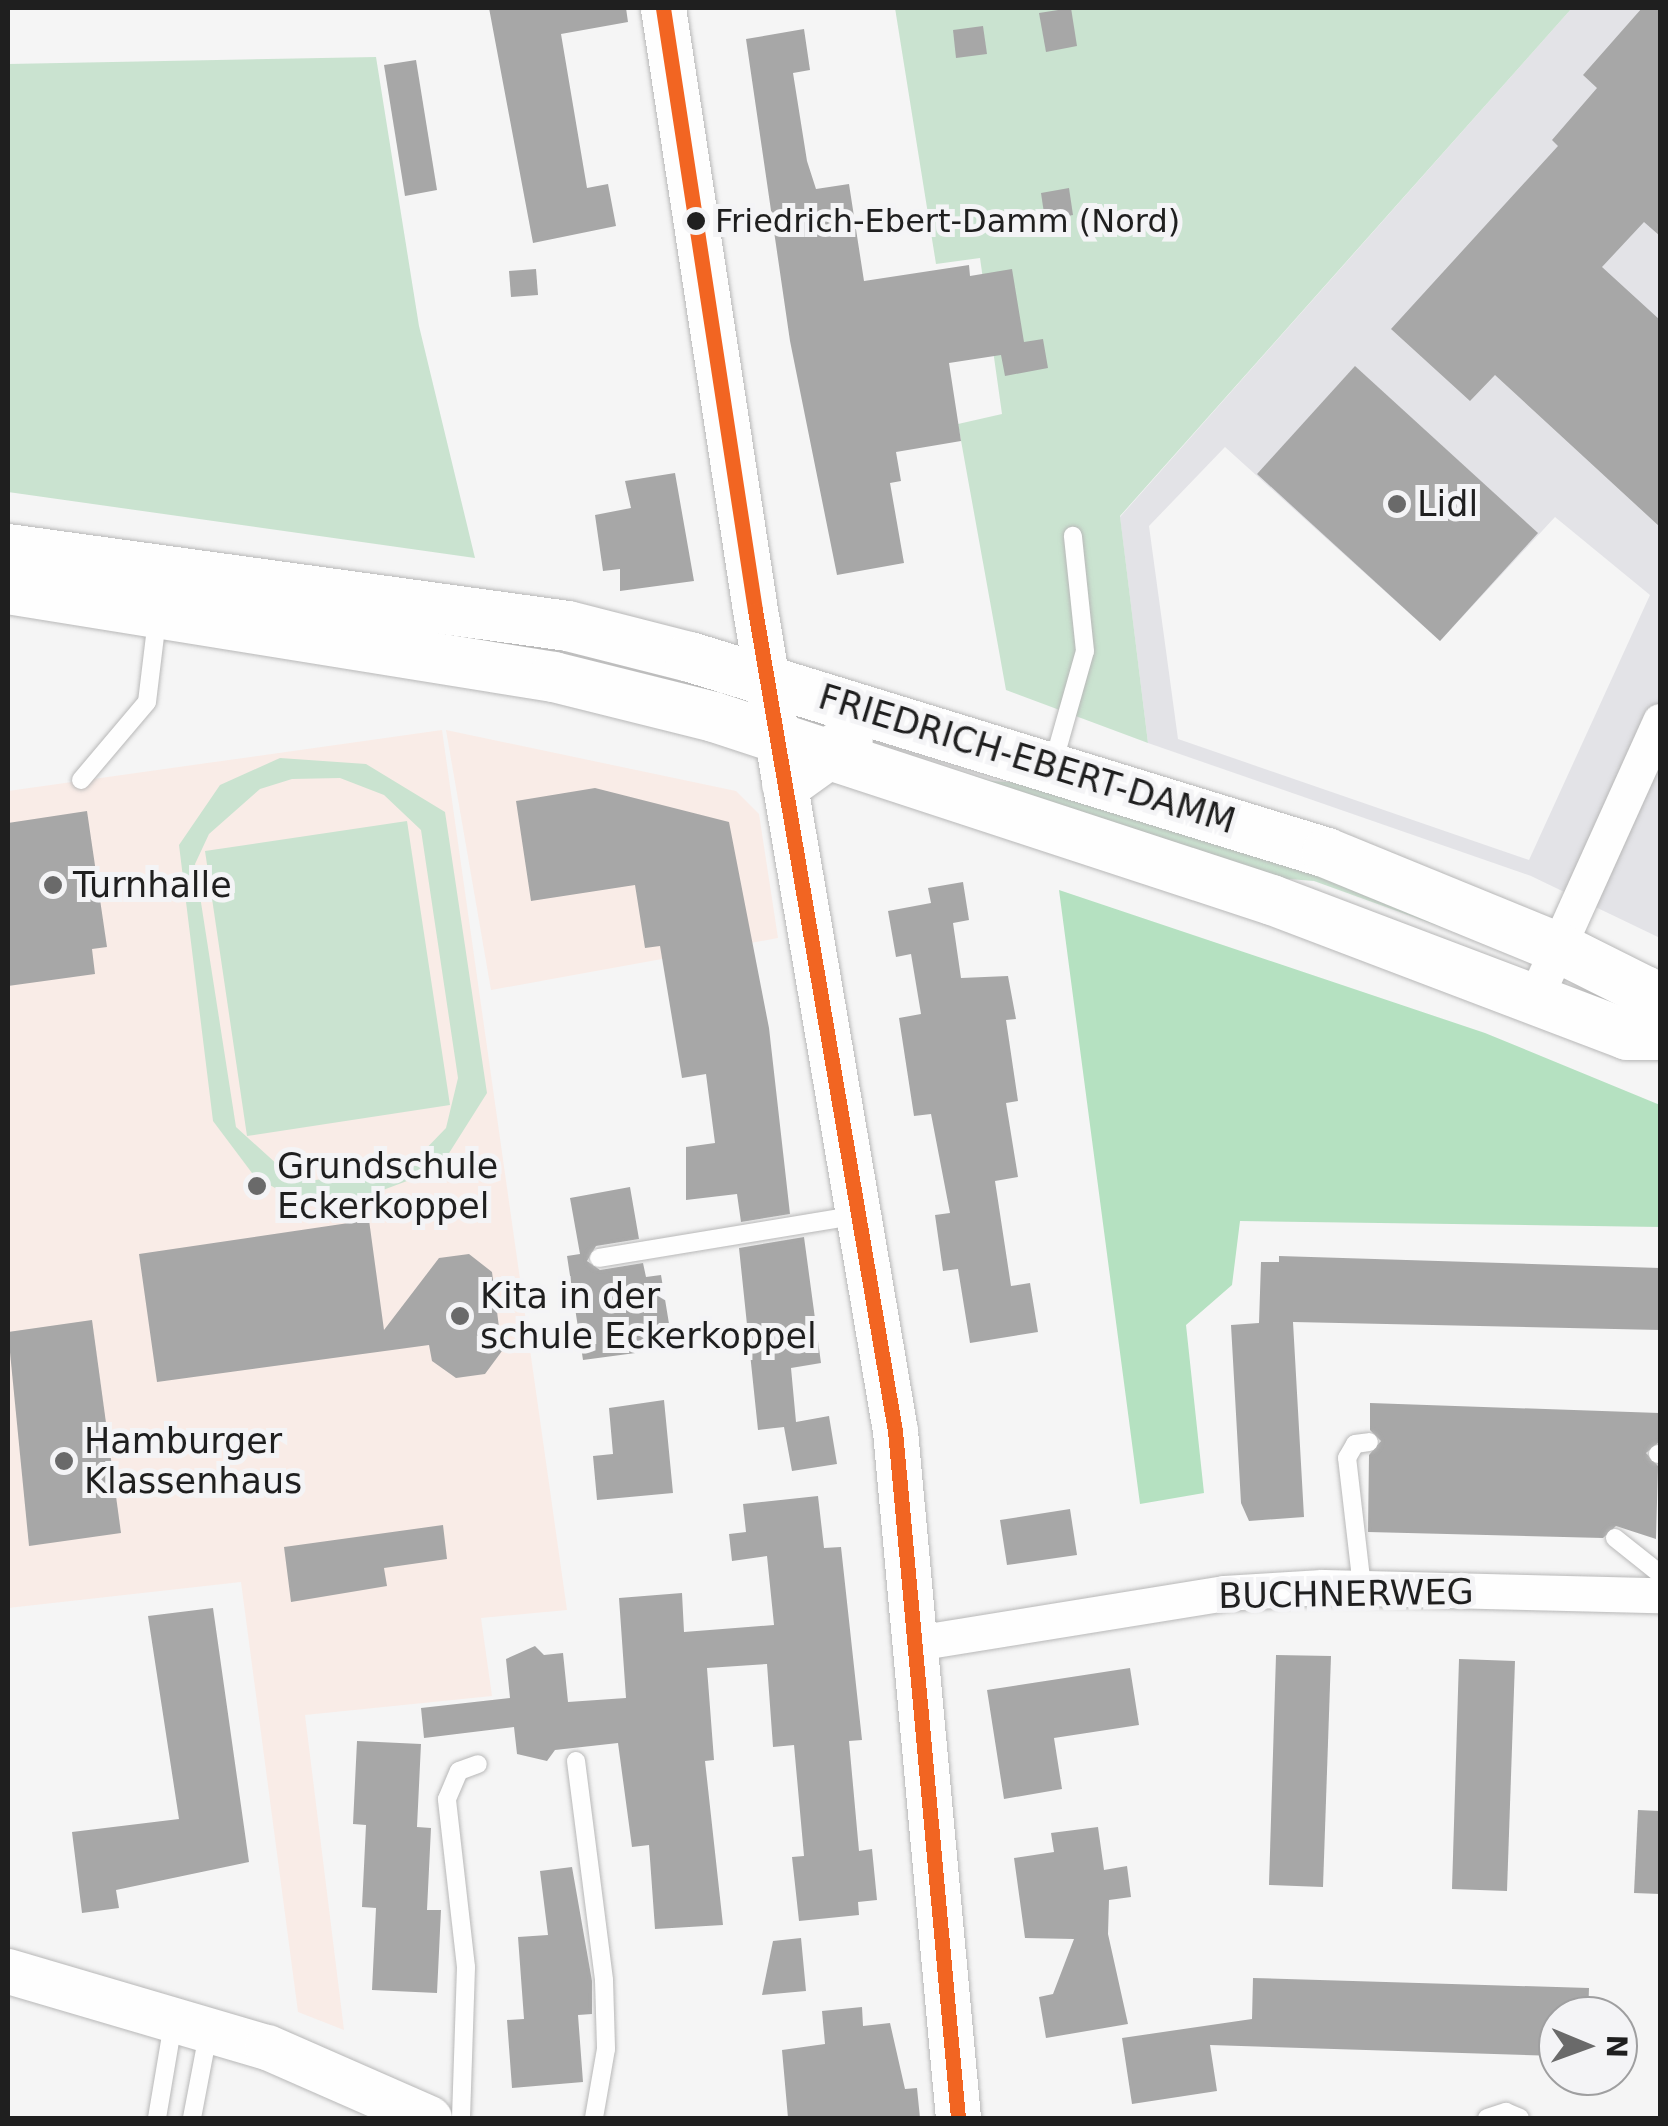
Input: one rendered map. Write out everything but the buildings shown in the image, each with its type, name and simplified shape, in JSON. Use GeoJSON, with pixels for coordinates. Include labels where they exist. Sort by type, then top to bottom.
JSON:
{"type":"FeatureCollection","features":[{"type":"Feature","properties":{"kind":"main road","name":"FRIEDRICH-EBERT-DAMM"},"geometry":{"type":"LineString","coordinates":[[8,549],[568,626],[768,680],[1053,764],[1327,853],[1559,948],[1645,991],[1660,1008]]}},
{"type":"Feature","properties":{"kind":"main road","name":"FRIEDRICH-EBERT-DAMM"},"geometry":{"type":"LineString","coordinates":[[8,589],[157,619],[554,676],[795,758],[1272,900],[1627,1035],[1660,1035]]}},
{"type":"Feature","properties":{"kind":"main road"},"geometry":{"type":"LineString","coordinates":[[795,758],[904,720]]}},
{"type":"Feature","properties":{"kind":"street"},"geometry":{"type":"LineString","coordinates":[[664,8],[768,680],[795,758],[902,1486],[958,2118]]}},
{"type":"Feature","properties":{"kind":"street"},"geometry":{"type":"LineString","coordinates":[[1536,998],[1660,721]]}},
{"type":"Feature","properties":{"kind":"street","name":"BUCHNERWEG"},"geometry":{"type":"LineString","coordinates":[[916,1643],[1224,1594],[1362,1587],[1658,1582]]}},
{"type":"Feature","properties":{"kind":"street"},"geometry":{"type":"LineString","coordinates":[[8,1971],[192,2023],[323,2068],[429,2118]]}},
{"type":"Feature","properties":{"kind":"lane"},"geometry":{"type":"LineString","coordinates":[[1053,764],[1085,651],[1073,536]]}},
{"type":"Feature","properties":{"kind":"lane"},"geometry":{"type":"LineString","coordinates":[[81,780],[147,702],[157,619]]}},
{"type":"Feature","properties":{"kind":"lane"},"geometry":{"type":"LineString","coordinates":[[600,1258],[860,1215]]}},
{"type":"Feature","properties":{"kind":"lane"},"geometry":{"type":"LineString","coordinates":[[1362,1587],[1346,1458],[1356,1444],[1369,1442]]}},
{"type":"Feature","properties":{"kind":"lane"},"geometry":{"type":"LineString","coordinates":[[1615,1538],[1658,1582]]}},
{"type":"Feature","properties":{"kind":"lane"},"geometry":{"type":"LineString","coordinates":[[576,1761],[604,1980],[606,2048],[594,2118]]}},
{"type":"Feature","properties":{"kind":"lane"},"geometry":{"type":"LineString","coordinates":[[461,2118],[466,1967],[447,1799],[459,1770],[478,1764]]}},
{"type":"Feature","properties":{"kind":"lane"},"geometry":{"type":"LineString","coordinates":[[157,2118],[192,2023]]}},
{"type":"Feature","properties":{"kind":"lane"},"geometry":{"type":"LineString","coordinates":[[192,2023],[192,2118]]}},
{"type":"Feature","properties":{"kind":"lane"},"geometry":{"type":"LineString","coordinates":[[1487,2118],[1506,2112],[1520,2118]]}},
{"type":"Feature","properties":{"kind":"shaded area"},"geometry":{"type":"Polygon","coordinates":[[[1572,8],[1660,8],[1660,938],[1531,876],[1148,743],[1120,517],[1572,8]],[[1225,447],[1149,526],[1178,739],[1529,860],[1650,595],[1555,517],[1440,641],[1225,447]]]}},
{"type":"Feature","properties":{"kind":"shaded area","name":"Grundschule Eckerkoppel"},"geometry":{"type":"Polygon","coordinates":[[[442,730],[567,1610],[481,1618],[492,1696],[305,1715],[344,2030],[298,2012],[241,1582],[8,1608],[8,791],[442,730]]]}},
{"type":"Feature","properties":{"kind":"shaded area"},"geometry":{"type":"Polygon","coordinates":[[[446,730],[736,791],[759,814],[778,938],[491,990],[446,730]]]}},
{"type":"Feature","properties":{"kind":"green space"},"geometry":{"type":"Polygon","coordinates":[[[895,8],[1572,8],[1120,516],[1148,743],[1006,690],[958,424],[1002,414],[980,258],[936,264],[895,8]]]}},
{"type":"Feature","properties":{"kind":"green space"},"geometry":{"type":"Polygon","coordinates":[[[376,57],[419,326],[475,558],[8,492],[8,64],[376,57]]]}},
{"type":"Feature","properties":{"kind":"green space"},"geometry":{"type":"Polygon","coordinates":[[[909,756],[991,781],[1064,786],[1274,852],[1444,928],[1314,881],[1264,877],[909,756]]]}},
{"type":"Feature","properties":{"kind":"green space"},"geometry":{"type":"Polygon","coordinates":[[[280,758],[366,764],[445,812],[487,1093],[439,1169],[359,1199],[288,1195],[255,1177],[213,1121],[179,845],[220,785],[280,758]],[[340,778],[292,779],[260,789],[209,834],[195,864],[236,1127],[279,1166],[315,1180],[388,1172],[418,1157],[446,1128],[458,1078],[421,830],[384,795],[340,778]]]}},
{"type":"Feature","properties":{"kind":"green space"},"geometry":{"type":"Polygon","coordinates":[[[407,821],[450,1105],[247,1136],[205,851],[407,821]]]}},
{"type":"Feature","properties":{"kind":"green space"},"geometry":{"type":"Polygon","coordinates":[[[1059,890],[1485,1033],[1660,1105],[1660,1227],[1240,1221],[1232,1285],[1186,1325],[1204,1493],[1140,1504],[1059,890]]]}},
{"type":"Feature","properties":{"kind":"transit line"},"geometry":{"type":"LineString","coordinates":[[663,8],[755,610],[895,1431],[958,2118]]}},
{"type":"Feature","properties":{"kind":"place","name":"Friedrich-Ebert-Damm (Nord)"},"geometry":{"type":"Point","coordinates":[696,221]}},
{"type":"Feature","properties":{"kind":"place","name":"Lidl"},"geometry":{"type":"Point","coordinates":[1397,504]}},
{"type":"Feature","properties":{"kind":"place","name":"Turnhalle"},"geometry":{"type":"Point","coordinates":[53,885]}},
{"type":"Feature","properties":{"kind":"place","name":"Grundschule Eckerkoppel"},"geometry":{"type":"Point","coordinates":[257,1186]}},
{"type":"Feature","properties":{"kind":"place","name":"Kita in der schule Eckerkoppel"},"geometry":{"type":"Point","coordinates":[460,1316]}},
{"type":"Feature","properties":{"kind":"place","name":"Hamburger Klassenhaus"},"geometry":{"type":"Point","coordinates":[64,1461]}}]}
